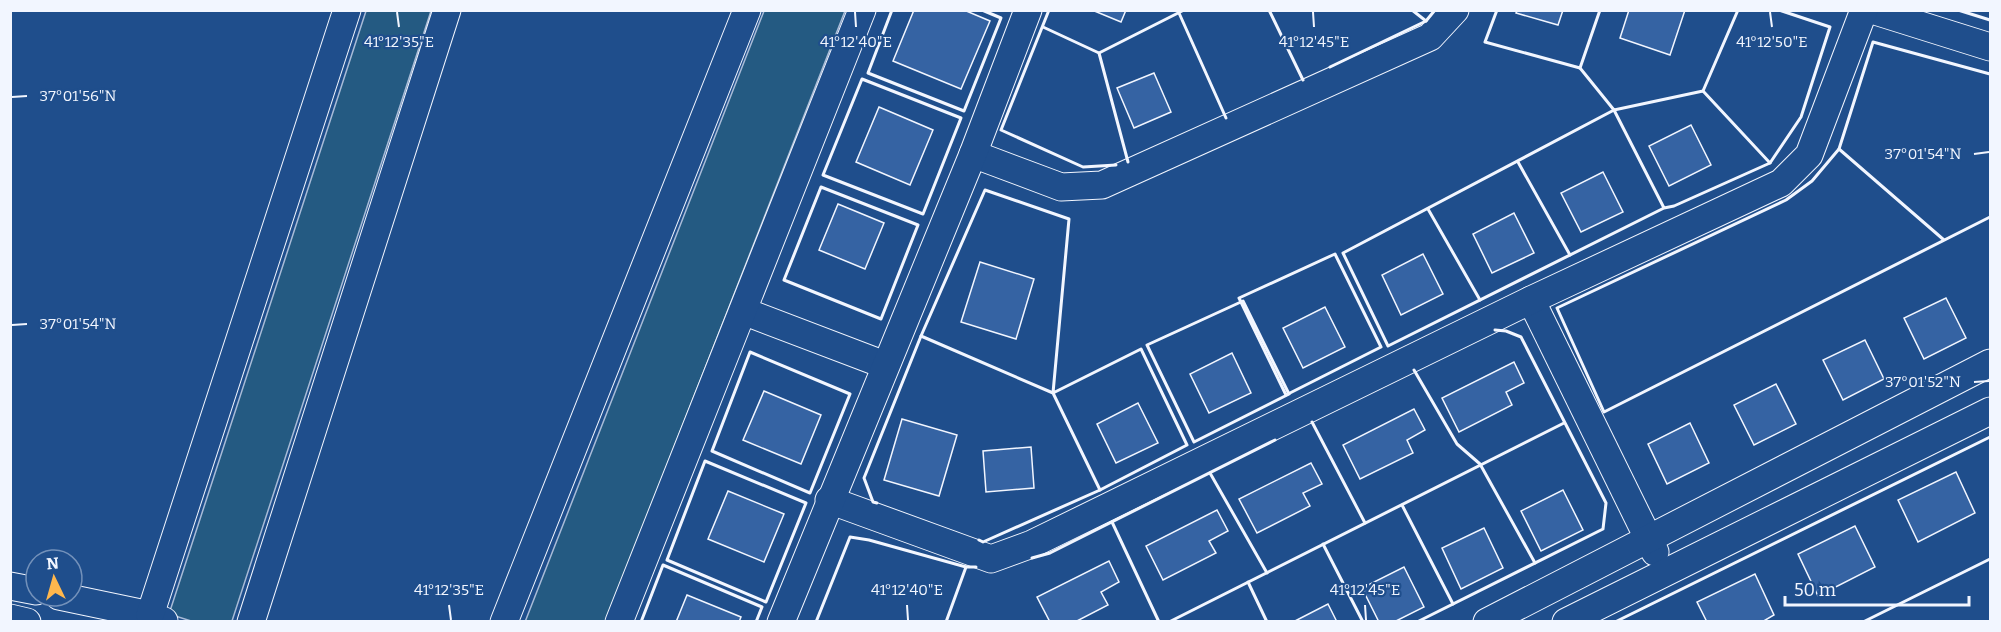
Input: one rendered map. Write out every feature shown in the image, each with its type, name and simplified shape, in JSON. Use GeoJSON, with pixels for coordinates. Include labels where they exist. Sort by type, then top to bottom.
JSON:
{"type":"FeatureCollection","features":[{"type":"Feature","properties":{"kind":"street"},"geometry":{"type":"LineString","coordinates":[[84,602],[158,618],[347,10]]}},
{"type":"Feature","properties":{"kind":"street"},"geometry":{"type":"LineString","coordinates":[[251,621],[447,10]]}},
{"type":"Feature","properties":{"kind":"street"},"geometry":{"type":"LineString","coordinates":[[504,621],[747,10]]}},
{"type":"Feature","properties":{"kind":"street"},"geometry":{"type":"LineString","coordinates":[[619,621],[862,10]]}},
{"type":"Feature","properties":{"kind":"street"},"geometry":{"type":"LineString","coordinates":[[781,621],[973,154],[1028,10]]}},
{"type":"Feature","properties":{"kind":"street"},"geometry":{"type":"LineString","coordinates":[[973,154],[1061,188],[1102,185],[1430,37],[1455,10]]}},
{"type":"Feature","properties":{"kind":"street"},"geometry":{"type":"LineString","coordinates":[[830,500],[991,559],[1032,544],[1531,300],[1781,183],[1809,155],[1864,10]]}},
{"type":"Feature","properties":{"kind":"street"},"geometry":{"type":"LineString","coordinates":[[1872,10],[1990,47]]}},
{"type":"Feature","properties":{"kind":"street"},"geometry":{"type":"LineString","coordinates":[[1531,300],[1664,572]]}},
{"type":"Feature","properties":{"kind":"street"},"geometry":{"type":"LineString","coordinates":[[743,311],[885,365]]}},
{"type":"Feature","properties":{"kind":"street"},"geometry":{"type":"LineString","coordinates":[[1487,621],[1990,363]]}},
{"type":"Feature","properties":{"kind":"street"},"geometry":{"type":"LineString","coordinates":[[1566,621],[1990,411]]}},
{"type":"Feature","properties":{"kind":"street"},"geometry":{"type":"LineString","coordinates":[[10,618],[27,621]]}},
{"type":"Feature","properties":{"kind":"shaded area"},"geometry":{"type":"Polygon","coordinates":[[[366,11],[431,11],[232,621],[191,621],[169,614],[366,11]]]}},
{"type":"Feature","properties":{"kind":"shaded area"},"geometry":{"type":"Polygon","coordinates":[[[764,11],[845,11],[606,621],[525,622],[764,11]]]}},
{"type":"Feature","properties":{"kind":"building"},"geometry":{"type":"Polygon","coordinates":[[[914,10],[964,10],[990,21],[961,89],[893,61],[914,10]]]}},
{"type":"Feature","properties":{"kind":"building"},"geometry":{"type":"Polygon","coordinates":[[[1092,10],[1126,10],[1121,22],[1092,10]]]}},
{"type":"Feature","properties":{"kind":"building"},"geometry":{"type":"Polygon","coordinates":[[[1517,10],[1563,10],[1558,25],[1516,13],[1517,10]]]}},
{"type":"Feature","properties":{"kind":"building"},"geometry":{"type":"Polygon","coordinates":[[[1629,10],[1685,10],[1670,55],[1620,38],[1629,10]]]}},
{"type":"Feature","properties":{"kind":"building"},"geometry":{"type":"Polygon","coordinates":[[[1154,73],[1171,112],[1134,128],[1117,88],[1154,73]]]}},
{"type":"Feature","properties":{"kind":"building"},"geometry":{"type":"Polygon","coordinates":[[[879,107],[933,130],[910,185],[856,162],[879,107]]]}},
{"type":"Feature","properties":{"kind":"building"},"geometry":{"type":"Polygon","coordinates":[[[1691,125],[1711,165],[1669,186],[1649,146],[1691,125]]]}},
{"type":"Feature","properties":{"kind":"building"},"geometry":{"type":"Polygon","coordinates":[[[1603,172],[1623,212],[1581,232],[1561,193],[1603,172]]]}},
{"type":"Feature","properties":{"kind":"building"},"geometry":{"type":"Polygon","coordinates":[[[838,204],[884,223],[865,269],[819,250],[838,204]]]}},
{"type":"Feature","properties":{"kind":"building"},"geometry":{"type":"Polygon","coordinates":[[[1514,213],[1534,253],[1492,273],[1473,234],[1514,213]]]}},
{"type":"Feature","properties":{"kind":"building"},"geometry":{"type":"Polygon","coordinates":[[[1423,254],[1443,294],[1401,315],[1382,275],[1423,254]]]}},
{"type":"Feature","properties":{"kind":"building"},"geometry":{"type":"Polygon","coordinates":[[[980,262],[1034,279],[1016,339],[961,322],[980,262]]]}},
{"type":"Feature","properties":{"kind":"building"},"geometry":{"type":"Polygon","coordinates":[[[1946,298],[1966,338],[1924,359],[1904,318],[1946,298]]]}},
{"type":"Feature","properties":{"kind":"building"},"geometry":{"type":"Polygon","coordinates":[[[1325,307],[1345,347],[1303,368],[1283,328],[1325,307]]]}},
{"type":"Feature","properties":{"kind":"building"},"geometry":{"type":"Polygon","coordinates":[[[1865,340],[1884,379],[1843,400],[1823,360],[1865,340]]]}},
{"type":"Feature","properties":{"kind":"building"},"geometry":{"type":"Polygon","coordinates":[[[1232,353],[1251,393],[1209,413],[1190,374],[1232,353]]]}},
{"type":"Feature","properties":{"kind":"building"},"geometry":{"type":"Polygon","coordinates":[[[1514,362],[1524,383],[1506,392],[1512,405],[1459,432],[1442,398],[1514,362]]]}},
{"type":"Feature","properties":{"kind":"building"},"geometry":{"type":"Polygon","coordinates":[[[1776,384],[1796,424],[1754,445],[1734,405],[1776,384]]]}},
{"type":"Feature","properties":{"kind":"building"},"geometry":{"type":"Polygon","coordinates":[[[764,391],[821,415],[801,464],[743,440],[764,391]]]}},
{"type":"Feature","properties":{"kind":"building"},"geometry":{"type":"Polygon","coordinates":[[[1138,403],[1158,443],[1116,463],[1097,424],[1138,403]]]}},
{"type":"Feature","properties":{"kind":"building"},"geometry":{"type":"Polygon","coordinates":[[[1414,409],[1425,430],[1407,440],[1413,453],[1360,479],[1343,445],[1414,409]]]}},
{"type":"Feature","properties":{"kind":"building"},"geometry":{"type":"Polygon","coordinates":[[[902,419],[957,435],[939,496],[884,480],[902,419]]]}},
{"type":"Feature","properties":{"kind":"building"},"geometry":{"type":"Polygon","coordinates":[[[1690,423],[1709,463],[1667,484],[1648,444],[1690,423]]]}},
{"type":"Feature","properties":{"kind":"building"},"geometry":{"type":"Polygon","coordinates":[[[1031,447],[1034,488],[986,492],[983,451],[1031,447]]]}},
{"type":"Feature","properties":{"kind":"building"},"geometry":{"type":"Polygon","coordinates":[[[1311,463],[1322,484],[1303,493],[1310,506],[1257,533],[1239,499],[1311,463]]]}},
{"type":"Feature","properties":{"kind":"building"},"geometry":{"type":"Polygon","coordinates":[[[1956,472],[1975,513],[1918,542],[1898,500],[1956,472]]]}},
{"type":"Feature","properties":{"kind":"building"},"geometry":{"type":"Polygon","coordinates":[[[1563,490],[1583,530],[1541,551],[1521,511],[1563,490]]]}},
{"type":"Feature","properties":{"kind":"building"},"geometry":{"type":"Polygon","coordinates":[[[728,491],[784,514],[764,562],[708,539],[728,491]]]}},
{"type":"Feature","properties":{"kind":"building"},"geometry":{"type":"Polygon","coordinates":[[[1217,510],[1228,531],[1209,541],[1216,553],[1163,580],[1146,546],[1217,510]]]}},
{"type":"Feature","properties":{"kind":"building"},"geometry":{"type":"Polygon","coordinates":[[[1855,526],[1875,567],[1818,596],[1798,554],[1855,526]]]}},
{"type":"Feature","properties":{"kind":"building"},"geometry":{"type":"Polygon","coordinates":[[[1484,528],[1503,568],[1461,589],[1442,548],[1484,528]]]}},
{"type":"Feature","properties":{"kind":"building"},"geometry":{"type":"Polygon","coordinates":[[[1109,561],[1119,582],[1101,592],[1108,605],[1075,622],[1050,622],[1037,597],[1109,561]]]}},
{"type":"Feature","properties":{"kind":"building"},"geometry":{"type":"Polygon","coordinates":[[[1404,567],[1424,607],[1394,622],[1379,622],[1362,588],[1404,567]]]}},
{"type":"Feature","properties":{"kind":"building"},"geometry":{"type":"Polygon","coordinates":[[[1755,574],[1774,615],[1762,622],[1707,622],[1697,602],[1755,574]]]}},
{"type":"Feature","properties":{"kind":"building"},"geometry":{"type":"Polygon","coordinates":[[[687,595],[741,617],[739,622],[676,622],[687,595]]]}},
{"type":"Feature","properties":{"kind":"building"},"geometry":{"type":"Polygon","coordinates":[[[1328,604],[1337,622],[1293,622],[1328,604]]]}},
{"type":"Feature","properties":{"kind":"wall"},"geometry":{"type":"LineString","coordinates":[[892,10],[868,73],[964,111],[1001,18],[982,10]]}},
{"type":"Feature","properties":{"kind":"wall"},"geometry":{"type":"LineString","coordinates":[[1049,10],[1001,130],[1083,167],[1116,165]]}},
{"type":"Feature","properties":{"kind":"wall"},"geometry":{"type":"LineString","coordinates":[[1099,53],[1184,10]]}},
{"type":"Feature","properties":{"kind":"wall"},"geometry":{"type":"LineString","coordinates":[[1269,10],[1303,80]]}},
{"type":"Feature","properties":{"kind":"wall"},"geometry":{"type":"LineString","coordinates":[[1412,10],[1426,21]]}},
{"type":"Feature","properties":{"kind":"wall"},"geometry":{"type":"LineString","coordinates":[[1330,67],[1426,21],[1435,10]]}},
{"type":"Feature","properties":{"kind":"wall"},"geometry":{"type":"LineString","coordinates":[[1497,10],[1485,42],[1580,68],[1600,10]]}},
{"type":"Feature","properties":{"kind":"wall"},"geometry":{"type":"LineString","coordinates":[[1580,68],[1614,110],[1703,91],[1738,10]]}},
{"type":"Feature","properties":{"kind":"wall"},"geometry":{"type":"LineString","coordinates":[[1703,91],[1770,163],[1801,117],[1830,27],[1779,10]]}},
{"type":"Feature","properties":{"kind":"wall"},"geometry":{"type":"LineString","coordinates":[[1958,10],[1990,20]]}},
{"type":"Feature","properties":{"kind":"wall"},"geometry":{"type":"LineString","coordinates":[[1179,13],[1226,118]]}},
{"type":"Feature","properties":{"kind":"wall"},"geometry":{"type":"LineString","coordinates":[[1043,27],[1099,53],[1128,162]]}},
{"type":"Feature","properties":{"kind":"wall"},"geometry":{"type":"LineString","coordinates":[[1839,149],[1873,42],[1990,74]]}},
{"type":"Feature","properties":{"kind":"wall"},"geometry":{"type":"LineString","coordinates":[[862,79],[961,118],[923,214],[823,175],[862,79]]}},
{"type":"Feature","properties":{"kind":"wall"},"geometry":{"type":"LineString","coordinates":[[1664,208],[1388,346],[1343,253],[1614,110],[1664,208],[1674,206],[1770,163]]}},
{"type":"Feature","properties":{"kind":"wall"},"geometry":{"type":"LineString","coordinates":[[1944,240],[1839,149],[1812,181],[1786,200],[1557,308],[1604,412],[1990,217]]}},
{"type":"Feature","properties":{"kind":"wall"},"geometry":{"type":"LineString","coordinates":[[1518,162],[1570,255]]}},
{"type":"Feature","properties":{"kind":"wall"},"geometry":{"type":"LineString","coordinates":[[821,187],[918,225],[881,319],[784,280],[821,187]]}},
{"type":"Feature","properties":{"kind":"wall"},"geometry":{"type":"LineString","coordinates":[[1053,393],[1069,219],[985,190],[921,336],[1053,393],[1141,349],[1187,445],[1100,490],[1053,393]]}},
{"type":"Feature","properties":{"kind":"wall"},"geometry":{"type":"LineString","coordinates":[[1428,209],[1480,300]]}},
{"type":"Feature","properties":{"kind":"wall"},"geometry":{"type":"LineString","coordinates":[[1335,254],[1381,347],[1286,395],[1239,298],[1335,254]]}},
{"type":"Feature","properties":{"kind":"wall"},"geometry":{"type":"LineString","coordinates":[[1243,301],[1289,394],[1194,442],[1147,345],[1243,301]]}},
{"type":"Feature","properties":{"kind":"wall"},"geometry":{"type":"LineString","coordinates":[[1417,622],[1603,529],[1606,503],[1521,337],[1506,331],[1495,330]]}},
{"type":"Feature","properties":{"kind":"wall"},"geometry":{"type":"LineString","coordinates":[[877,503],[873,502],[864,478],[921,336]]}},
{"type":"Feature","properties":{"kind":"wall"},"geometry":{"type":"LineString","coordinates":[[750,352],[850,394],[810,493],[712,451],[750,352]]}},
{"type":"Feature","properties":{"kind":"wall"},"geometry":{"type":"LineString","coordinates":[[1414,370],[1457,444],[1480,464],[1535,563]]}},
{"type":"Feature","properties":{"kind":"wall"},"geometry":{"type":"LineString","coordinates":[[1312,422],[1365,523]]}},
{"type":"Feature","properties":{"kind":"wall"},"geometry":{"type":"LineString","coordinates":[[1169,622],[1564,423]]}},
{"type":"Feature","properties":{"kind":"wall"},"geometry":{"type":"LineString","coordinates":[[1615,622],[1990,437]]}},
{"type":"Feature","properties":{"kind":"wall"},"geometry":{"type":"LineString","coordinates":[[1032,558],[1050,553],[1275,440]]}},
{"type":"Feature","properties":{"kind":"wall"},"geometry":{"type":"LineString","coordinates":[[705,461],[806,503],[766,602],[667,560],[705,461]]}},
{"type":"Feature","properties":{"kind":"wall"},"geometry":{"type":"LineString","coordinates":[[1210,473],[1267,573]]}},
{"type":"Feature","properties":{"kind":"wall"},"geometry":{"type":"LineString","coordinates":[[979,540],[983,542],[1100,490]]}},
{"type":"Feature","properties":{"kind":"wall"},"geometry":{"type":"LineString","coordinates":[[1402,505],[1453,604]]}},
{"type":"Feature","properties":{"kind":"wall"},"geometry":{"type":"LineString","coordinates":[[1112,522],[1159,622]]}},
{"type":"Feature","properties":{"kind":"wall"},"geometry":{"type":"LineString","coordinates":[[816,622],[850,537],[869,540],[966,567],[976,567]]}},
{"type":"Feature","properties":{"kind":"wall"},"geometry":{"type":"LineString","coordinates":[[1323,544],[1363,622]]}},
{"type":"Feature","properties":{"kind":"wall"},"geometry":{"type":"LineString","coordinates":[[1863,622],[1990,559]]}},
{"type":"Feature","properties":{"kind":"wall"},"geometry":{"type":"LineString","coordinates":[[641,622],[663,565],[762,607],[756,622]]}},
{"type":"Feature","properties":{"kind":"wall"},"geometry":{"type":"LineString","coordinates":[[946,622],[966,567]]}},
{"type":"Feature","properties":{"kind":"wall"},"geometry":{"type":"LineString","coordinates":[[1248,582],[1267,622]]}}]}
